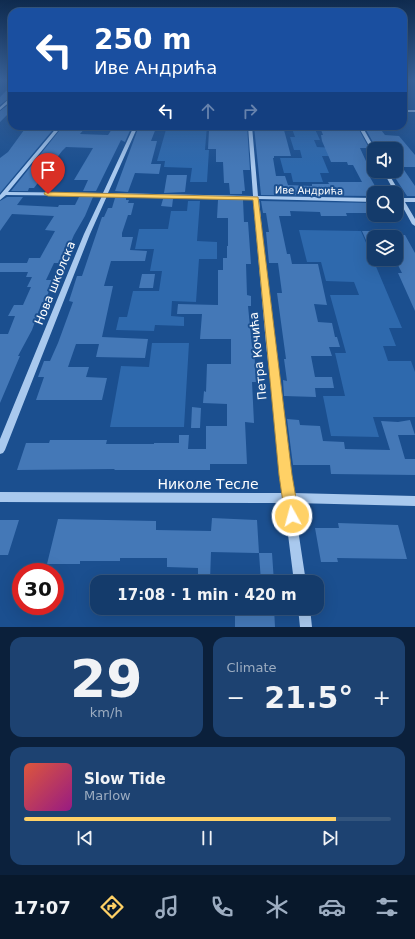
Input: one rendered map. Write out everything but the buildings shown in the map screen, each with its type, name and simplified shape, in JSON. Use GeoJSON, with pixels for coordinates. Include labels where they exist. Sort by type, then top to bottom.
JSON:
{"type":"FeatureCollection","features":[{"type":"Feature","properties":{"kind":"street"},"geometry":{"type":"LineString","coordinates":[[0,198],[57,130]]}},
{"type":"Feature","properties":{"kind":"street","name":"Нова школска"},"geometry":{"type":"LineString","coordinates":[[0,450],[75,262],[134,130]]}},
{"type":"Feature","properties":{"kind":"street","name":"Петра Кочића"},"geometry":{"type":"LineString","coordinates":[[250,130],[274,376],[285,475],[290,498],[299,575]]}},
{"type":"Feature","properties":{"kind":"street"},"geometry":{"type":"LineString","coordinates":[[362,130],[369,142]]}},
{"type":"Feature","properties":{"kind":"street","name":"Иве Андрића"},"geometry":{"type":"LineString","coordinates":[[5,193],[367,200]]}},
{"type":"Feature","properties":{"kind":"street"},"geometry":{"type":"LineString","coordinates":[[403,200],[415,200]]}},
{"type":"Feature","properties":{"kind":"street"},"geometry":{"type":"LineString","coordinates":[[403,206],[415,224]]}},
{"type":"Feature","properties":{"kind":"street","name":"Николе Тесле"},"geometry":{"type":"LineString","coordinates":[[0,497],[290,498],[415,501]]}},
{"type":"Feature","properties":{"kind":"street"},"geometry":{"type":"LineString","coordinates":[[305,615],[306,627]]}},
{"type":"Feature","properties":{"kind":"shaded area"},"geometry":{"type":"Polygon","coordinates":[[[166,130],[207,130],[205,150],[209,150],[207,182],[190,182],[192,168],[164,167],[165,161],[157,161],[166,130]]]}},
{"type":"Feature","properties":{"kind":"shaded area"},"geometry":{"type":"Polygon","coordinates":[[[292,130],[315,130],[320,140],[314,140],[317,147],[335,148],[339,156],[322,156],[329,173],[320,173],[323,182],[293,182],[291,173],[284,173],[280,158],[302,158],[300,150],[294,150],[290,137],[295,137],[292,130]]]}},
{"type":"Feature","properties":{"kind":"shaded area"},"geometry":{"type":"Polygon","coordinates":[[[188,201],[200,201],[197,241],[217,242],[217,259],[199,259],[196,302],[172,301],[171,316],[184,317],[184,326],[155,325],[154,331],[116,330],[119,317],[127,317],[133,291],[159,291],[162,271],[150,271],[154,249],[135,249],[139,229],[168,229],[171,211],[187,211],[188,201]]]}},
{"type":"Feature","properties":{"kind":"shaded area"},"geometry":{"type":"Polygon","coordinates":[[[299,230],[361,231],[367,245],[367,266],[376,266],[402,328],[389,328],[396,346],[383,346],[388,361],[411,361],[415,372],[415,417],[373,417],[379,437],[331,436],[323,396],[345,396],[335,353],[346,353],[330,295],[359,295],[354,282],[326,281],[321,262],[307,262],[299,230]]]}},
{"type":"Feature","properties":{"kind":"shaded area"},"geometry":{"type":"Polygon","coordinates":[[[152,343],[189,343],[184,427],[110,427],[121,366],[149,367],[152,343]]]}},
{"type":"Feature","properties":{"kind":"route"},"geometry":{"type":"LineString","coordinates":[[48,194],[256,198],[285,475],[292,516]]}}]}
